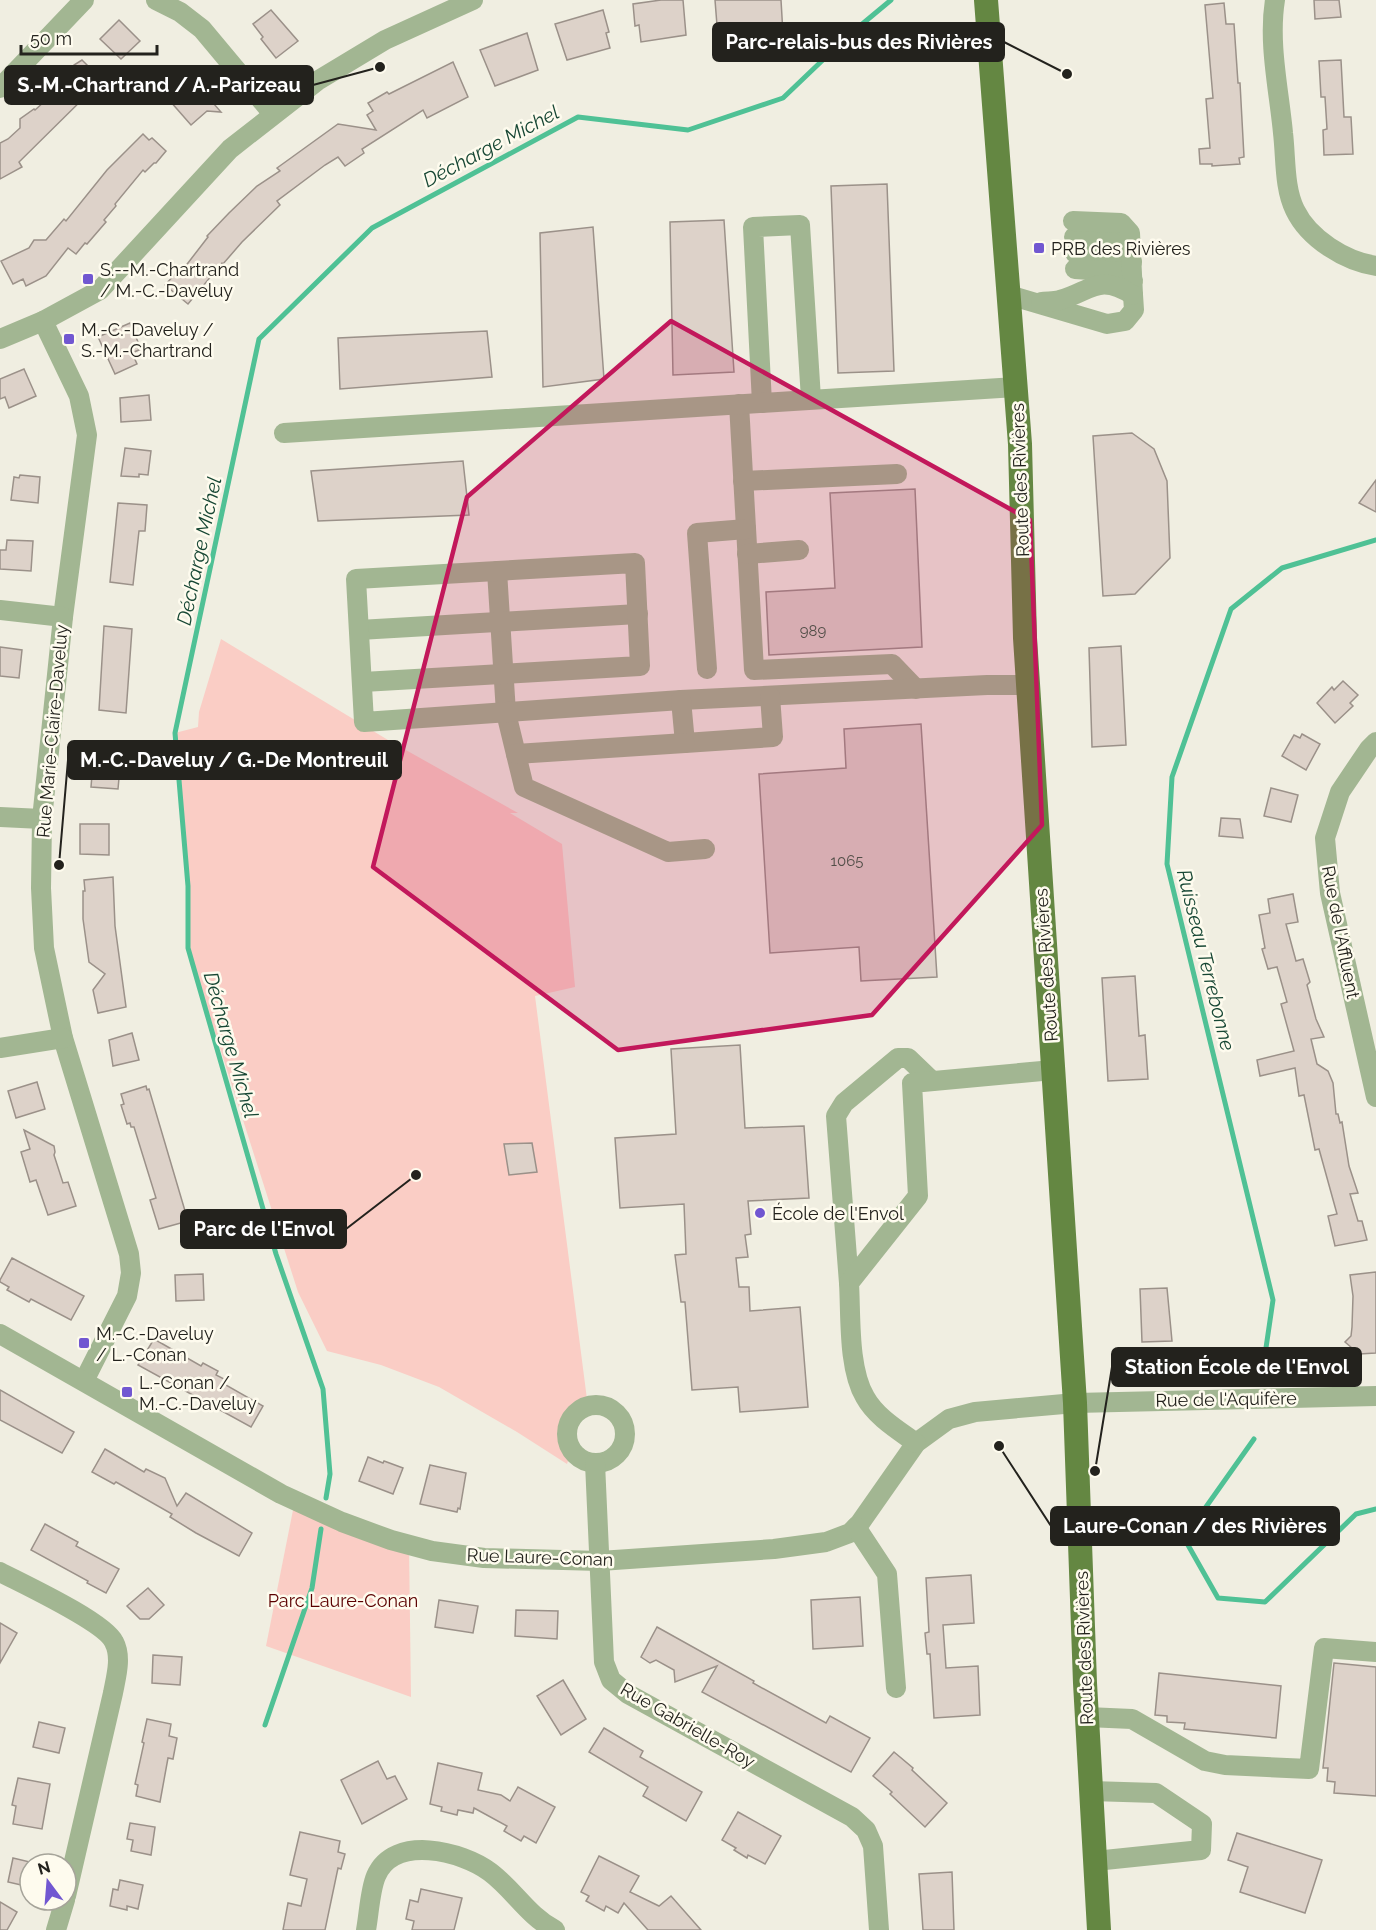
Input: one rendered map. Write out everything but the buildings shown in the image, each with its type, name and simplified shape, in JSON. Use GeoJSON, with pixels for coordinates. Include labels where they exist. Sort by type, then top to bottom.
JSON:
{"type":"FeatureCollection","features":[{"type":"Feature","properties":{"kind":"main road","name":"Route des Rivières"},"geometry":{"type":"LineString","coordinates":[[986,0],[1020,444],[1028,685],[1075,1402],[1087,1717],[1099,1930]]}},
{"type":"Feature","properties":{"kind":"street"},"geometry":{"type":"LineString","coordinates":[[0,88],[84,0]]}},
{"type":"Feature","properties":{"kind":"street"},"geometry":{"type":"LineString","coordinates":[[156,0],[180,12],[202,29],[273,114]]}},
{"type":"Feature","properties":{"kind":"street"},"geometry":{"type":"LineString","coordinates":[[0,339],[43,321],[100,290],[230,149],[317,81],[385,40],[473,0]]}},
{"type":"Feature","properties":{"kind":"street"},"geometry":{"type":"LineString","coordinates":[[1275,0],[1273,34],[1288,182],[1295,210],[1317,239],[1345,256],[1376,266]]}},
{"type":"Feature","properties":{"kind":"street"},"geometry":{"type":"LineString","coordinates":[[762,403],[753,227],[800,225],[811,399]]}},
{"type":"Feature","properties":{"kind":"street"},"geometry":{"type":"LineString","coordinates":[[1009,295],[1107,324],[1125,321],[1134,310],[1131,242],[1119,237],[1074,245],[1120,255],[1132,279]]}},
{"type":"Feature","properties":{"kind":"street"},"geometry":{"type":"LineString","coordinates":[[1032,302],[1058,301],[1088,287],[1101,284],[1121,287],[1132,279]]}},
{"type":"Feature","properties":{"kind":"street","name":"Rue Marie-Claire-Daveluy"},"geometry":{"type":"LineString","coordinates":[[43,321],[79,396],[87,435],[63,617],[42,819],[41,888],[44,948],[63,1038],[129,1254],[131,1273],[127,1296],[84,1381]]}},
{"type":"Feature","properties":{"kind":"street"},"geometry":{"type":"LineString","coordinates":[[284,432],[1016,387]]}},
{"type":"Feature","properties":{"kind":"street"},"geometry":{"type":"LineString","coordinates":[[739,404],[754,670],[892,664],[916,689]]}},
{"type":"Feature","properties":{"kind":"street"},"geometry":{"type":"LineString","coordinates":[[743,481],[897,474]]}},
{"type":"Feature","properties":{"kind":"street"},"geometry":{"type":"LineString","coordinates":[[707,669],[698,533],[746,529]]}},
{"type":"Feature","properties":{"kind":"street"},"geometry":{"type":"LineString","coordinates":[[747,554],[799,550]]}},
{"type":"Feature","properties":{"kind":"street"},"geometry":{"type":"LineString","coordinates":[[363,682],[640,666],[635,563],[356,579],[364,722],[681,700],[1028,685]]}},
{"type":"Feature","properties":{"kind":"street"},"geometry":{"type":"LineString","coordinates":[[497,571],[506,713],[524,787],[668,852],[705,849]]}},
{"type":"Feature","properties":{"kind":"street"},"geometry":{"type":"LineString","coordinates":[[0,609],[63,617]]}},
{"type":"Feature","properties":{"kind":"street"},"geometry":{"type":"LineString","coordinates":[[359,630],[638,614]]}},
{"type":"Feature","properties":{"kind":"street"},"geometry":{"type":"LineString","coordinates":[[516,754],[773,737],[770,696]]}},
{"type":"Feature","properties":{"kind":"street"},"geometry":{"type":"LineString","coordinates":[[681,700],[685,743]]}},
{"type":"Feature","properties":{"kind":"street","name":"Rue de l'Affluent"},"geometry":{"type":"LineString","coordinates":[[1376,742],[1340,792],[1325,838],[1330,893],[1376,1097]]}},
{"type":"Feature","properties":{"kind":"street"},"geometry":{"type":"LineString","coordinates":[[0,817],[42,819]]}},
{"type":"Feature","properties":{"kind":"street"},"geometry":{"type":"LineString","coordinates":[[0,1048],[63,1038]]}},
{"type":"Feature","properties":{"kind":"street"},"geometry":{"type":"LineString","coordinates":[[916,1443],[883,1418],[865,1398],[854,1372],[836,1116],[844,1102],[898,1058],[908,1058],[932,1081]]}},
{"type":"Feature","properties":{"kind":"street"},"geometry":{"type":"LineString","coordinates":[[849,1283],[918,1196],[912,1083],[1053,1070]]}},
{"type":"Feature","properties":{"kind":"street","name":"Rue Laure-Conan"},"geometry":{"type":"LineString","coordinates":[[0,1334],[280,1494],[342,1522],[391,1540],[432,1551],[484,1558],[600,1561],[784,1548],[826,1542],[850,1533],[916,1443],[949,1419],[975,1412],[1075,1402]]}},
{"type":"Feature","properties":{"kind":"street","name":"Rue de l'Aquifère"},"geometry":{"type":"LineString","coordinates":[[1075,1402],[1376,1396]]}},
{"type":"Feature","properties":{"kind":"street","name":"Rue Gabrielle-Roy"},"geometry":{"type":"LineString","coordinates":[[596,1463],[604,1662],[611,1680],[628,1694],[852,1817],[866,1830],[873,1846],[879,1930]]}},
{"type":"Feature","properties":{"kind":"street"},"geometry":{"type":"LineString","coordinates":[[856,1527],[887,1574],[896,1688]]}},
{"type":"Feature","properties":{"kind":"street"},"geometry":{"type":"LineString","coordinates":[[0,1572],[101,1626],[115,1642],[118,1664],[113,1693],[77,1852]]}},
{"type":"Feature","properties":{"kind":"street"},"geometry":{"type":"LineString","coordinates":[[1087,1717],[1132,1719],[1205,1761],[1226,1765],[1309,1769],[1324,1648],[1376,1652]]}},
{"type":"Feature","properties":{"kind":"street"},"geometry":{"type":"LineString","coordinates":[[1091,1791],[1156,1793],[1202,1824],[1200,1850],[1095,1861]]}},
{"type":"Feature","properties":{"kind":"street"},"geometry":{"type":"LineString","coordinates":[[366,1930],[375,1876],[384,1864],[399,1854],[417,1850],[438,1851],[472,1861],[491,1873],[524,1907],[555,1930]]}},
{"type":"Feature","properties":{"kind":"street"},"geometry":{"type":"LineString","coordinates":[[56,1930],[62,1912]]}},
{"type":"Feature","properties":{"kind":"highlighted area"},"geometry":{"type":"Polygon","coordinates":[[[671,321],[1030,520],[1042,825],[872,1015],[618,1050],[373,867],[467,497],[671,321]]]}},
{"type":"Feature","properties":{"kind":"green space"},"geometry":{"type":"Polygon","coordinates":[[[221,639],[388,740],[518,813],[510,813],[562,844],[575,987],[535,996],[588,1407],[577,1413],[571,1422],[568,1435],[572,1449],[567,1464],[439,1387],[381,1365],[327,1351],[298,1292],[188,948],[188,861],[175,733],[198,727],[199,712],[221,639]]]}},
{"type":"Feature","properties":{"kind":"green space","name":"Parc Laure-Conan"},"geometry":{"type":"Polygon","coordinates":[[[295,1500],[409,1545],[411,1697],[266,1646],[295,1500]]]}},
{"type":"Feature","properties":{"kind":"waterway","name":"Décharge Michel"},"geometry":{"type":"LineString","coordinates":[[326,1498],[330,1474],[323,1389],[276,1254],[188,948],[188,886],[175,733],[259,339],[372,228],[578,117],[688,130],[783,98],[849,35],[891,0]]}},
{"type":"Feature","properties":{"kind":"waterway","name":"Ruisseau Terrebonne"},"geometry":{"type":"LineString","coordinates":[[1262,1375],[1273,1300],[1167,864],[1172,777],[1231,609],[1282,568],[1376,540]]}},
{"type":"Feature","properties":{"kind":"waterway","name":"Ruisseau Terrebonne"},"geometry":{"type":"LineString","coordinates":[[1254,1439],[1184,1538],[1218,1598],[1265,1602],[1356,1514],[1376,1509]]}},
{"type":"Feature","properties":{"kind":"waterway","name":"Décharge Michel"},"geometry":{"type":"LineString","coordinates":[[265,1725],[312,1588],[321,1529]]}},
{"type":"Feature","properties":{"kind":"place","name":"S.-M.-Chartrand / A.-Parizeau"},"geometry":{"type":"Point","coordinates":[380,67]}},
{"type":"Feature","properties":{"kind":"place","name":"Parc-relais-bus des Rivières"},"geometry":{"type":"Point","coordinates":[1067,74]}},
{"type":"Feature","properties":{"kind":"place","name":"PRB des Rivières"},"geometry":{"type":"Point","coordinates":[1039,248]}},
{"type":"Feature","properties":{"kind":"place","name":"S.--M.-Chartrand / M.-C.-Daveluy"},"geometry":{"type":"Point","coordinates":[88,279]}},
{"type":"Feature","properties":{"kind":"place","name":"M.-C.-Daveluy / S.-M.-Chartrand"},"geometry":{"type":"Point","coordinates":[69,339]}},
{"type":"Feature","properties":{"kind":"place","name":"M.-C.-Daveluy / G.-De Montreuil"},"geometry":{"type":"Point","coordinates":[59,865]}},
{"type":"Feature","properties":{"kind":"place","name":"Parc de l'Envol"},"geometry":{"type":"Point","coordinates":[416,1175]}},
{"type":"Feature","properties":{"kind":"place","name":"École de l'Envol"},"geometry":{"type":"Point","coordinates":[760,1213]}},
{"type":"Feature","properties":{"kind":"place","name":"M.-C.-Daveluy / L.-Conan"},"geometry":{"type":"Point","coordinates":[84,1343]}},
{"type":"Feature","properties":{"kind":"place","name":"L.-Conan / M.-C.-Daveluy"},"geometry":{"type":"Point","coordinates":[127,1392]}},
{"type":"Feature","properties":{"kind":"place","name":"Laure-Conan / des Rivières"},"geometry":{"type":"Point","coordinates":[999,1446]}},
{"type":"Feature","properties":{"kind":"place","name":"Station École de l'Envol"},"geometry":{"type":"Point","coordinates":[1095,1471]}}]}
